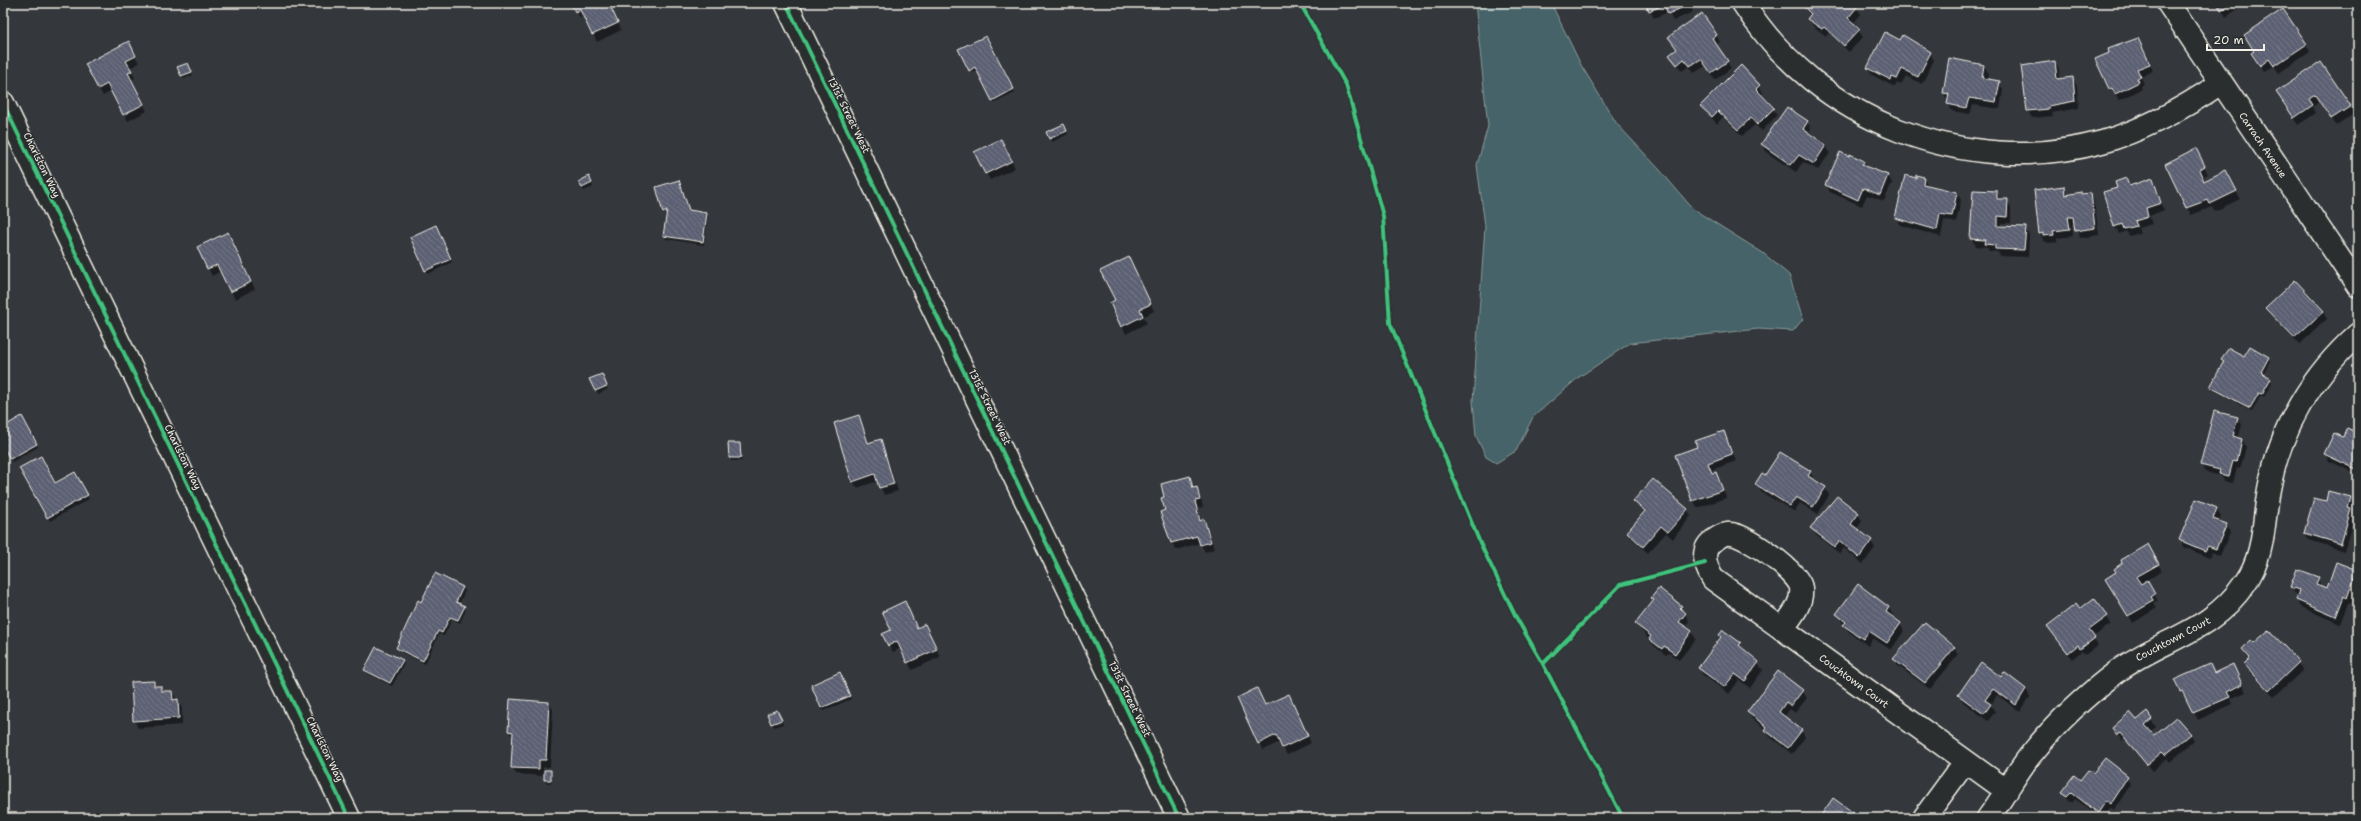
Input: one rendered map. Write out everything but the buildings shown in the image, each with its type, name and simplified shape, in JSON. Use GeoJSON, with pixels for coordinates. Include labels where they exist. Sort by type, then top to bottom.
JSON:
{"type":"FeatureCollection","features":[{"type":"Feature","properties":{"kind":"street","name":"131st Street West"},"geometry":{"type":"LineString","coordinates":[[786,3],[1179,818]]}},
{"type":"Feature","properties":{"kind":"street"},"geometry":{"type":"LineString","coordinates":[[1742,3],[1778,49],[1821,89],[1881,123],[1947,146],[1974,150],[2040,152],[2102,142],[2165,117],[2221,83]]}},
{"type":"Feature","properties":{"kind":"street","name":"Carrach Avenue"},"geometry":{"type":"LineString","coordinates":[[2168,3],[2358,286]]}},
{"type":"Feature","properties":{"kind":"street","name":"Charlston Way"},"geometry":{"type":"LineString","coordinates":[[3,103],[349,818]]}},
{"type":"Feature","properties":{"kind":"street","name":"Couchtown Court"},"geometry":{"type":"LineString","coordinates":[[1988,818],[2032,753],[2066,713],[2091,691],[2141,655],[2210,620],[2224,608],[2246,582],[2259,555],[2263,541],[2269,488],[2282,441],[2305,394],[2322,370],[2358,334]]}},
{"type":"Feature","properties":{"kind":"street","name":"Couchtown Court"},"geometry":{"type":"LineString","coordinates":[[1782,629],[1798,607],[1802,588],[1799,581],[1790,571],[1740,536],[1729,533],[1710,542],[1705,551],[1705,562],[1713,579],[1965,762],[2007,792]]}},
{"type":"Feature","properties":{"kind":"street"},"geometry":{"type":"LineString","coordinates":[[1924,818],[1965,762]]}},
{"type":"Feature","properties":{"kind":"water"},"geometry":{"type":"Polygon","coordinates":[[[1475,3],[1551,3],[1581,65],[1617,124],[1659,169],[1693,209],[1763,253],[1789,275],[1803,319],[1793,331],[1758,329],[1630,343],[1579,377],[1533,417],[1516,451],[1496,463],[1486,457],[1476,436],[1473,401],[1485,226],[1477,165],[1488,126],[1475,3]]]}},
{"type":"Feature","properties":{"kind":"cycle path"},"geometry":{"type":"LineString","coordinates":[[786,3],[1179,818]]}},
{"type":"Feature","properties":{"kind":"cycle path"},"geometry":{"type":"LineString","coordinates":[[1300,3],[1346,85],[1383,216],[1390,323],[1480,543],[1516,617],[1543,664],[1623,818]]}},
{"type":"Feature","properties":{"kind":"cycle path"},"geometry":{"type":"LineString","coordinates":[[3,103],[349,818]]}},
{"type":"Feature","properties":{"kind":"cycle path"},"geometry":{"type":"LineString","coordinates":[[1543,664],[1620,585],[1705,563]]}}]}
